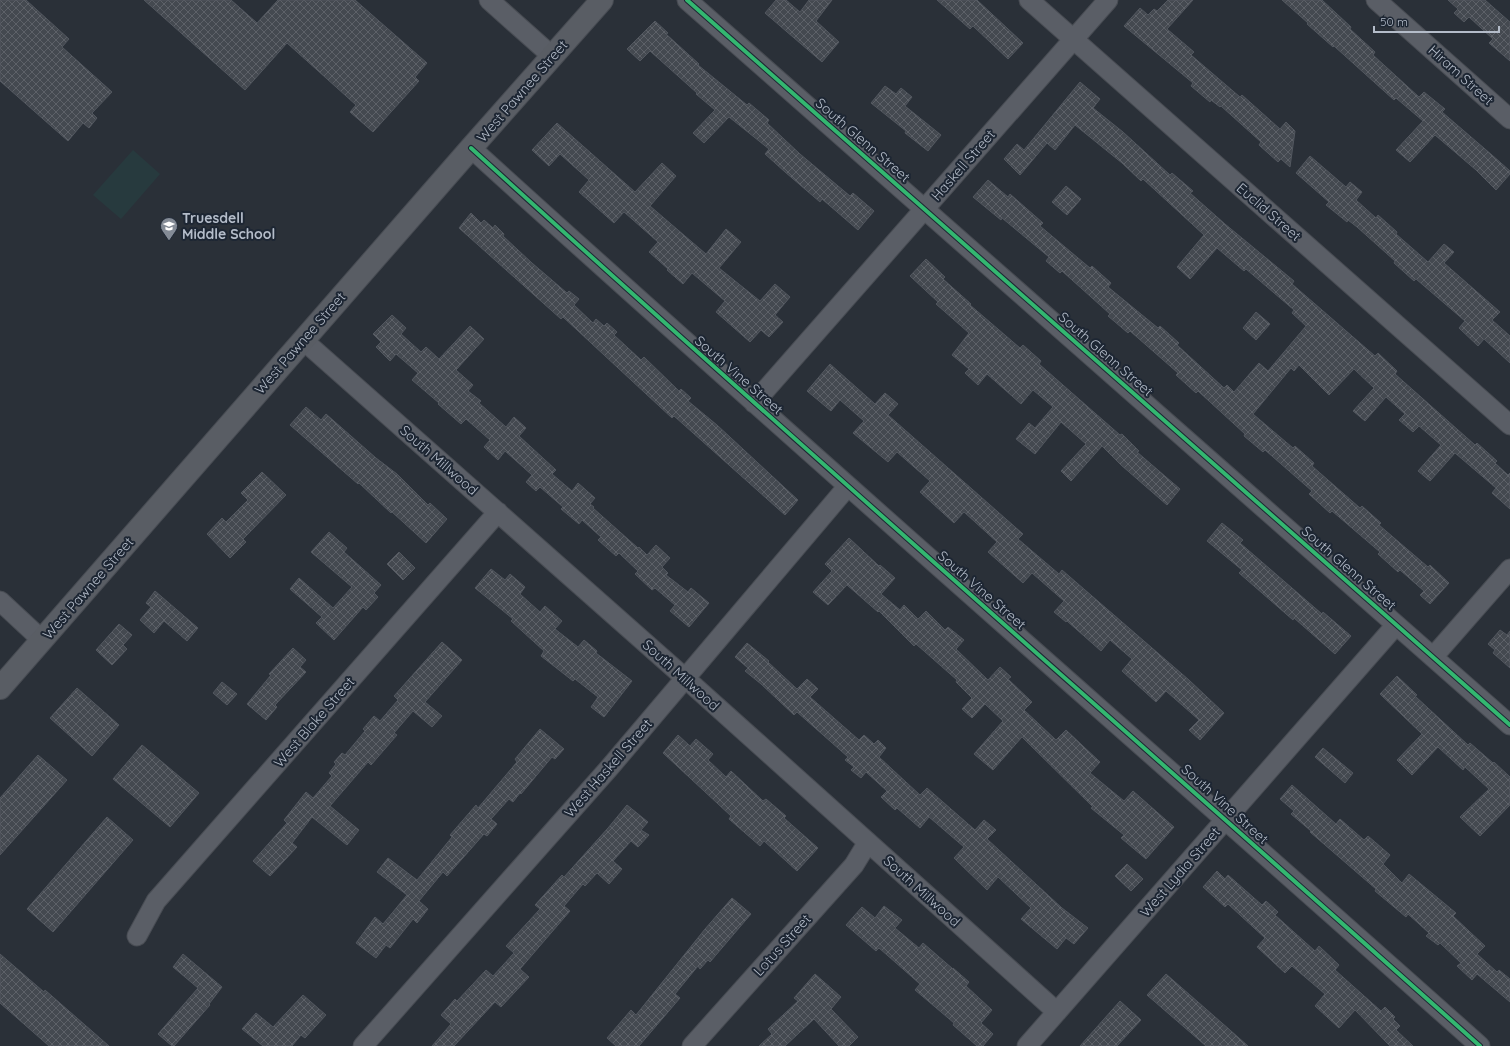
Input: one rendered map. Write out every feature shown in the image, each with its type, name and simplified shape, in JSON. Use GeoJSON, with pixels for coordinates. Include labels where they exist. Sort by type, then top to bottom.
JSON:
{"type":"FeatureCollection","features":[{"type":"Feature","properties":{"kind":"main road","name":"West Pawnee Street"},"geometry":{"type":"LineString","coordinates":[[0,688],[602,0]]}},
{"type":"Feature","properties":{"kind":"street"},"geometry":{"type":"LineString","coordinates":[[489,0],[552,56]]}},
{"type":"Feature","properties":{"kind":"street","name":"South Glenn Street"},"geometry":{"type":"LineString","coordinates":[[687,0],[1510,725]]}},
{"type":"Feature","properties":{"kind":"street","name":"Euclid Street"},"geometry":{"type":"LineString","coordinates":[[1029,0],[1510,425]]}},
{"type":"Feature","properties":{"kind":"street","name":"Haskell Street"},"geometry":{"type":"LineString","coordinates":[[754,403],[1108,0]]}},
{"type":"Feature","properties":{"kind":"street","name":"Hiram Street"},"geometry":{"type":"LineString","coordinates":[[1376,0],[1510,119]]}},
{"type":"Feature","properties":{"kind":"street","name":"South Vine Street"},"geometry":{"type":"LineString","coordinates":[[471,148],[638,301],[1480,1046]]}},
{"type":"Feature","properties":{"kind":"street","name":"South Millwood"},"geometry":{"type":"LineString","coordinates":[[303,340],[685,678],[1057,1012]]}},
{"type":"Feature","properties":{"kind":"street","name":"West Haskell Street"},"geometry":{"type":"LineString","coordinates":[[363,1046],[610,767],[848,486]]}},
{"type":"Feature","properties":{"kind":"street","name":"West Blake Street"},"geometry":{"type":"LineString","coordinates":[[137,936],[156,901],[498,512]]}},
{"type":"Feature","properties":{"kind":"street"},"geometry":{"type":"LineString","coordinates":[[1433,657],[1510,569]]}},
{"type":"Feature","properties":{"kind":"street"},"geometry":{"type":"LineString","coordinates":[[0,601],[42,640]]}},
{"type":"Feature","properties":{"kind":"street","name":"West Lydia Street"},"geometry":{"type":"LineString","coordinates":[[1026,1046],[1396,625]]}},
{"type":"Feature","properties":{"kind":"street","name":"Lotus Street"},"geometry":{"type":"LineString","coordinates":[[692,1046],[854,865],[868,842]]}},
{"type":"Feature","properties":{"kind":"green space"},"geometry":{"type":"Polygon","coordinates":[[[133,150],[160,174],[121,219],[93,195],[133,150]]]}},
{"type":"Feature","properties":{"kind":"building"},"geometry":{"type":"Polygon","coordinates":[[[0,0],[26,0],[69,39],[62,47],[112,92],[92,113],[97,118],[89,128],[83,123],[68,141],[0,81],[0,0]]]}},
{"type":"Feature","properties":{"kind":"building"},"geometry":{"type":"Polygon","coordinates":[[[144,0],[231,0],[257,23],[278,0],[355,0],[427,63],[415,77],[419,81],[373,132],[350,112],[356,105],[287,43],[245,90],[144,0]]]}},
{"type":"Feature","properties":{"kind":"building"},"geometry":{"type":"Polygon","coordinates":[[[776,0],[786,0],[800,12],[809,0],[832,0],[816,21],[839,42],[822,62],[765,13],[776,0]]]}},
{"type":"Feature","properties":{"kind":"building"},"geometry":{"type":"Polygon","coordinates":[[[937,0],[977,0],[1023,43],[1008,59],[973,26],[970,29],[937,0]]]}},
{"type":"Feature","properties":{"kind":"building"},"geometry":{"type":"Polygon","coordinates":[[[1168,0],[1193,0],[1167,29],[1194,52],[1191,55],[1240,97],[1242,95],[1280,129],[1286,122],[1295,131],[1290,167],[1281,159],[1278,162],[1259,145],[1261,142],[1221,106],[1220,107],[1211,100],[1210,102],[1191,86],[1193,83],[1124,26],[1140,8],[1148,15],[1154,9],[1157,11],[1168,0]]]}},
{"type":"Feature","properties":{"kind":"building"},"geometry":{"type":"Polygon","coordinates":[[[1282,0],[1322,0],[1375,52],[1373,55],[1419,97],[1424,92],[1445,109],[1442,112],[1510,171],[1510,174],[1496,190],[1476,170],[1435,135],[1410,162],[1396,150],[1423,121],[1396,98],[1394,100],[1307,24],[1308,23],[1282,0]]]}},
{"type":"Feature","properties":{"kind":"building"},"geometry":{"type":"Polygon","coordinates":[[[1448,0],[1485,0],[1510,22],[1510,61],[1489,43],[1493,39],[1469,17],[1464,22],[1454,13],[1458,9],[1448,0]]]}},
{"type":"Feature","properties":{"kind":"building"},"geometry":{"type":"Polygon","coordinates":[[[655,21],[668,33],[666,34],[699,64],[698,65],[747,105],[749,103],[769,120],[767,123],[800,154],[850,196],[853,193],[874,211],[858,230],[822,199],[820,202],[785,172],[765,154],[769,149],[729,117],[704,143],[693,133],[715,110],[650,51],[640,61],[627,49],[655,21]]]}},
{"type":"Feature","properties":{"kind":"building"},"geometry":{"type":"Polygon","coordinates":[[[1080,82],[1100,99],[1093,108],[1123,132],[1170,175],[1172,173],[1193,191],[1190,193],[1294,281],[1292,284],[1375,356],[1378,353],[1397,371],[1395,374],[1475,445],[1477,443],[1497,461],[1495,463],[1508,475],[1510,473],[1510,509],[1492,493],[1496,488],[1455,453],[1430,481],[1418,471],[1441,445],[1419,426],[1413,432],[1399,420],[1405,414],[1386,397],[1365,421],[1353,411],[1374,388],[1354,369],[1329,395],[1299,365],[1294,371],[1291,368],[1253,414],[1293,448],[1295,446],[1314,463],[1312,466],[1360,508],[1362,506],[1381,523],[1379,525],[1428,567],[1430,565],[1449,583],[1430,604],[1420,595],[1424,591],[1400,570],[1398,572],[1378,554],[1380,552],[1332,511],[1330,513],[1309,494],[1312,491],[1265,450],[1263,452],[1244,436],[1245,434],[1198,391],[1196,393],[1176,375],[1178,373],[1130,331],[1128,333],[1108,316],[1110,314],[1062,271],[1060,273],[1046,261],[1049,257],[1002,218],[1001,220],[973,197],[988,180],[1008,197],[1010,194],[1043,223],[1040,226],[1090,268],[1092,266],[1111,283],[1108,287],[1158,328],[1160,326],[1179,343],[1177,345],[1224,388],[1227,385],[1234,392],[1259,363],[1268,371],[1306,326],[1292,313],[1294,310],[1246,269],[1244,271],[1217,248],[1190,279],[1177,267],[1204,235],[1143,179],[1141,181],[1122,163],[1075,125],[1055,150],[1047,143],[1020,175],[1004,159],[1017,144],[1024,150],[1080,82]]]}},
{"type":"Feature","properties":{"kind":"building"},"geometry":{"type":"Polygon","coordinates":[[[885,86],[896,94],[901,88],[912,97],[905,106],[941,135],[928,151],[871,103],[885,86]]]}},
{"type":"Feature","properties":{"kind":"building"},"geometry":{"type":"Polygon","coordinates":[[[557,123],[635,192],[662,163],[676,176],[650,206],[706,254],[726,229],[741,242],[719,268],[760,301],[775,284],[790,297],[775,315],[783,322],[769,337],[761,330],[750,342],[716,312],[725,301],[692,273],[683,284],[667,270],[668,269],[649,252],[658,242],[624,212],[614,223],[579,192],[589,180],[560,154],[549,166],[532,150],[557,123]]]}},
{"type":"Feature","properties":{"kind":"building"},"geometry":{"type":"Polygon","coordinates":[[[1310,156],[1346,187],[1350,182],[1362,192],[1356,200],[1376,218],[1378,215],[1397,232],[1396,234],[1428,262],[1444,244],[1454,252],[1444,263],[1500,312],[1492,320],[1510,336],[1510,363],[1484,339],[1478,346],[1459,328],[1465,321],[1416,279],[1414,281],[1394,263],[1395,261],[1357,227],[1348,220],[1347,222],[1326,205],[1329,202],[1296,173],[1310,156]]]}},
{"type":"Feature","properties":{"kind":"building"},"geometry":{"type":"Polygon","coordinates":[[[1066,186],[1081,199],[1067,215],[1052,202],[1066,186]]]}},
{"type":"Feature","properties":{"kind":"building"},"geometry":{"type":"Polygon","coordinates":[[[471,213],[481,223],[484,220],[493,228],[495,225],[504,234],[503,236],[532,263],[567,293],[569,291],[579,299],[574,305],[593,323],[596,319],[604,326],[607,323],[617,332],[614,335],[641,360],[644,357],[679,391],[681,389],[691,398],[688,401],[717,425],[798,500],[785,515],[674,416],[672,418],[563,317],[561,319],[459,228],[471,213]]]}},
{"type":"Feature","properties":{"kind":"building"},"geometry":{"type":"Polygon","coordinates":[[[926,259],[945,277],[943,279],[971,304],[970,305],[1020,348],[1023,345],[1041,361],[1039,364],[1120,435],[1122,434],[1139,451],[1137,452],[1180,489],[1167,505],[1121,465],[1102,446],[1071,481],[1061,471],[1086,444],[1061,422],[1035,454],[1016,439],[1029,423],[1035,428],[1053,407],[1033,390],[1021,404],[987,374],[978,385],[965,373],[969,369],[952,355],[969,333],[936,304],[938,302],[910,276],[926,259]]]}},
{"type":"Feature","properties":{"kind":"building"},"geometry":{"type":"Polygon","coordinates":[[[1256,312],[1270,324],[1256,340],[1243,328],[1256,312]]]}},
{"type":"Feature","properties":{"kind":"building"},"geometry":{"type":"Polygon","coordinates":[[[392,315],[406,328],[401,334],[421,352],[426,347],[439,359],[470,326],[484,339],[456,370],[473,385],[468,391],[481,401],[479,403],[506,427],[514,417],[526,428],[519,436],[556,470],[552,474],[572,491],[578,483],[595,498],[590,504],[594,507],[593,508],[638,548],[639,547],[647,555],[656,545],[670,558],[662,567],[668,573],[666,575],[688,592],[691,588],[709,603],[689,627],[670,611],[675,605],[655,588],[652,590],[635,574],[638,571],[619,553],[616,556],[598,540],[601,537],[582,520],[579,524],[561,509],[563,507],[540,487],[536,491],[526,482],[532,475],[505,451],[498,460],[484,447],[490,440],[466,419],[461,424],[412,380],[418,373],[396,354],[390,361],[376,347],[381,342],[373,334],[392,315]]]}},
{"type":"Feature","properties":{"kind":"building"},"geometry":{"type":"Polygon","coordinates":[[[830,364],[875,404],[885,393],[898,404],[888,415],[1023,534],[1018,539],[1059,574],[1062,570],[1189,680],[1224,713],[1200,740],[1189,730],[1199,720],[1166,691],[1156,702],[1122,671],[1132,659],[1110,640],[1101,651],[1067,621],[1066,622],[1054,612],[1064,601],[1032,573],[1023,583],[988,552],[997,542],[964,512],[954,523],[920,492],[930,481],[897,452],[888,462],[853,433],[864,421],[840,400],[831,411],[807,391],[830,364]]]}},
{"type":"Feature","properties":{"kind":"building"},"geometry":{"type":"Polygon","coordinates":[[[306,407],[321,420],[326,414],[376,458],[397,474],[428,505],[430,503],[447,519],[426,543],[359,483],[358,484],[290,425],[306,407]]]}},
{"type":"Feature","properties":{"kind":"building"},"geometry":{"type":"Polygon","coordinates":[[[262,472],[286,495],[243,539],[246,542],[230,558],[207,534],[222,518],[226,522],[248,500],[241,493],[262,472]]]}},
{"type":"Feature","properties":{"kind":"building"},"geometry":{"type":"Polygon","coordinates":[[[1222,523],[1243,540],[1240,543],[1322,614],[1323,612],[1351,636],[1335,654],[1239,573],[1242,570],[1207,541],[1222,523]]]}},
{"type":"Feature","properties":{"kind":"building"},"geometry":{"type":"Polygon","coordinates":[[[329,532],[347,548],[344,552],[381,585],[374,593],[378,597],[366,610],[363,607],[334,640],[316,623],[322,617],[290,589],[299,578],[333,608],[352,587],[311,552],[329,532]]]}},
{"type":"Feature","properties":{"kind":"building"},"geometry":{"type":"Polygon","coordinates":[[[849,538],[879,566],[880,565],[895,578],[881,594],[900,610],[904,605],[918,619],[926,611],[945,630],[948,627],[964,640],[956,649],[988,680],[1000,667],[1011,677],[1008,679],[1032,702],[1024,710],[1056,740],[1066,730],[1100,762],[1090,773],[1124,801],[1133,791],[1174,827],[1146,859],[1121,838],[1124,835],[1091,808],[1093,807],[1022,737],[993,770],[974,754],[1003,721],[985,704],[972,718],[962,709],[972,698],[956,682],[957,680],[916,644],[914,646],[879,611],[878,612],[847,585],[828,605],[813,592],[832,571],[825,564],[849,538]]]}},
{"type":"Feature","properties":{"kind":"building"},"geometry":{"type":"Polygon","coordinates":[[[399,552],[415,568],[403,580],[387,564],[399,552]]]}},
{"type":"Feature","properties":{"kind":"building"},"geometry":{"type":"Polygon","coordinates":[[[491,569],[505,580],[510,574],[525,587],[520,594],[540,612],[545,606],[562,621],[555,629],[578,647],[584,640],[597,651],[596,653],[632,681],[604,717],[591,707],[598,697],[575,679],[573,681],[541,656],[544,651],[511,621],[513,619],[475,588],[491,569]]]}},
{"type":"Feature","properties":{"kind":"building"},"geometry":{"type":"Polygon","coordinates":[[[155,591],[198,628],[187,641],[164,621],[154,633],[140,620],[151,607],[146,603],[155,591]]]}},
{"type":"Feature","properties":{"kind":"building"},"geometry":{"type":"Polygon","coordinates":[[[119,624],[132,635],[123,645],[127,649],[112,665],[96,650],[119,624]]]}},
{"type":"Feature","properties":{"kind":"building"},"geometry":{"type":"Polygon","coordinates":[[[1500,630],[1507,635],[1510,631],[1510,668],[1493,653],[1495,650],[1488,644],[1500,630]]]}},
{"type":"Feature","properties":{"kind":"building"},"geometry":{"type":"Polygon","coordinates":[[[442,642],[462,660],[425,702],[442,716],[432,727],[413,711],[394,733],[397,735],[371,765],[368,762],[330,806],[359,830],[347,845],[312,817],[292,843],[297,847],[270,876],[253,861],[287,823],[284,820],[306,792],[313,798],[332,776],[329,773],[336,764],[334,762],[342,753],[345,755],[365,731],[363,729],[374,716],[380,721],[398,700],[394,696],[442,642]]]}},
{"type":"Feature","properties":{"kind":"building"},"geometry":{"type":"Polygon","coordinates":[[[747,643],[769,661],[768,662],[797,689],[807,679],[818,689],[810,697],[859,740],[864,735],[874,744],[878,740],[886,748],[879,757],[920,795],[927,788],[975,830],[984,820],[996,830],[987,839],[1062,908],[1088,928],[1074,944],[1066,938],[1057,949],[1021,919],[1031,908],[998,877],[987,890],[954,858],[964,847],[929,817],[920,828],[897,808],[895,810],[881,797],[887,791],[866,772],[861,778],[851,770],[854,767],[845,760],[848,757],[797,712],[794,715],[745,671],[748,668],[735,657],[747,643]]]}},
{"type":"Feature","properties":{"kind":"building"},"geometry":{"type":"Polygon","coordinates":[[[293,648],[306,660],[300,667],[306,672],[275,705],[277,707],[266,720],[247,704],[271,675],[269,674],[293,648]]]}},
{"type":"Feature","properties":{"kind":"building"},"geometry":{"type":"Polygon","coordinates":[[[1397,676],[1417,695],[1415,696],[1468,745],[1470,743],[1510,777],[1510,805],[1480,836],[1460,817],[1489,789],[1465,767],[1463,770],[1438,747],[1412,775],[1397,760],[1422,734],[1380,694],[1397,676]]]}},
{"type":"Feature","properties":{"kind":"building"},"geometry":{"type":"Polygon","coordinates":[[[222,682],[237,694],[227,705],[213,693],[222,682]]]}},
{"type":"Feature","properties":{"kind":"building"},"geometry":{"type":"Polygon","coordinates":[[[77,688],[119,725],[92,756],[50,718],[77,688]]]}},
{"type":"Feature","properties":{"kind":"building"},"geometry":{"type":"Polygon","coordinates":[[[540,729],[564,749],[555,759],[552,757],[513,802],[509,799],[491,819],[497,824],[487,836],[484,834],[447,876],[443,872],[419,901],[428,909],[417,923],[413,919],[390,948],[386,945],[376,958],[356,943],[375,917],[383,924],[407,895],[377,872],[388,858],[417,880],[452,837],[450,835],[476,805],[478,808],[517,762],[515,759],[540,729]]]}},
{"type":"Feature","properties":{"kind":"building"},"geometry":{"type":"Polygon","coordinates":[[[678,735],[690,746],[696,739],[713,754],[708,760],[726,777],[731,771],[763,801],[766,799],[786,816],[784,818],[818,848],[797,871],[764,841],[760,846],[729,819],[731,816],[663,753],[678,735]]]}},
{"type":"Feature","properties":{"kind":"building"},"geometry":{"type":"Polygon","coordinates":[[[142,745],[199,793],[170,827],[113,779],[142,745]]]}},
{"type":"Feature","properties":{"kind":"building"},"geometry":{"type":"Polygon","coordinates":[[[1323,748],[1353,773],[1345,783],[1315,757],[1323,748]]]}},
{"type":"Feature","properties":{"kind":"building"},"geometry":{"type":"Polygon","coordinates":[[[38,755],[67,780],[0,855],[0,798],[38,755]]]}},
{"type":"Feature","properties":{"kind":"building"},"geometry":{"type":"Polygon","coordinates":[[[1292,785],[1336,824],[1340,819],[1364,840],[1368,836],[1390,855],[1383,864],[1402,883],[1409,874],[1456,913],[1453,916],[1485,946],[1477,954],[1497,972],[1499,970],[1510,979],[1510,1002],[1477,974],[1472,980],[1457,966],[1461,963],[1440,943],[1438,945],[1426,936],[1429,933],[1408,914],[1406,917],[1375,891],[1376,889],[1291,814],[1294,811],[1280,799],[1292,785]]]}},
{"type":"Feature","properties":{"kind":"building"},"geometry":{"type":"Polygon","coordinates":[[[627,805],[648,822],[641,830],[649,835],[638,847],[631,841],[613,861],[622,869],[609,884],[597,873],[585,886],[583,884],[564,906],[570,911],[520,969],[529,977],[501,1007],[495,1002],[454,1046],[432,1046],[451,1024],[441,1015],[455,999],[457,1001],[486,970],[493,976],[514,953],[506,946],[540,909],[535,905],[562,875],[564,877],[627,805]]]}},
{"type":"Feature","properties":{"kind":"building"},"geometry":{"type":"Polygon","coordinates":[[[107,817],[133,840],[53,932],[27,909],[107,817]]]}},
{"type":"Feature","properties":{"kind":"building"},"geometry":{"type":"Polygon","coordinates":[[[1127,864],[1143,879],[1131,891],[1115,876],[1127,864]]]}},
{"type":"Feature","properties":{"kind":"building"},"geometry":{"type":"Polygon","coordinates":[[[1217,871],[1225,879],[1228,875],[1262,905],[1266,901],[1278,912],[1275,915],[1315,951],[1319,946],[1339,965],[1335,970],[1381,1011],[1385,1007],[1395,1017],[1393,1019],[1400,1026],[1396,1030],[1413,1046],[1390,1046],[1355,1010],[1339,1028],[1315,1006],[1325,994],[1292,966],[1285,973],[1257,947],[1265,938],[1228,904],[1225,907],[1203,887],[1217,871]]]}},
{"type":"Feature","properties":{"kind":"building"},"geometry":{"type":"Polygon","coordinates":[[[732,898],[751,914],[710,962],[708,960],[700,969],[698,966],[675,994],[680,998],[639,1046],[616,1046],[607,1038],[631,1010],[636,1015],[705,929],[732,898]]]}},
{"type":"Feature","properties":{"kind":"building"},"geometry":{"type":"Polygon","coordinates":[[[884,906],[902,920],[895,928],[919,948],[923,943],[953,968],[969,982],[966,986],[992,1010],[981,1023],[993,1034],[983,1046],[977,1046],[953,1025],[954,1023],[915,990],[920,984],[879,948],[876,951],[846,925],[862,907],[875,918],[884,906]]]}},
{"type":"Feature","properties":{"kind":"building"},"geometry":{"type":"Polygon","coordinates":[[[0,954],[44,992],[45,990],[109,1046],[49,1046],[0,1003],[0,954]]]}},
{"type":"Feature","properties":{"kind":"building"},"geometry":{"type":"Polygon","coordinates":[[[183,954],[222,987],[209,1004],[210,1005],[174,1046],[172,1046],[158,1034],[198,988],[173,967],[183,954]]]}},
{"type":"Feature","properties":{"kind":"building"},"geometry":{"type":"Polygon","coordinates":[[[815,974],[841,997],[831,1009],[858,1037],[849,1046],[839,1046],[814,1019],[785,1046],[759,1046],[772,1034],[768,1029],[798,1001],[794,998],[815,974]]]}},
{"type":"Feature","properties":{"kind":"building"},"geometry":{"type":"Polygon","coordinates":[[[1166,974],[1248,1046],[1206,1046],[1147,995],[1166,974]]]}},
{"type":"Feature","properties":{"kind":"building"},"geometry":{"type":"Polygon","coordinates":[[[303,995],[326,1015],[305,1038],[301,1035],[292,1046],[263,1046],[242,1029],[256,1013],[273,1027],[303,995]]]}},
{"type":"Feature","properties":{"kind":"building"},"geometry":{"type":"Polygon","coordinates":[[[1120,1001],[1141,1020],[1117,1046],[1080,1046],[1120,1001]]]}},
{"type":"Feature","properties":{"kind":"cycle path"},"geometry":{"type":"LineString","coordinates":[[687,0],[1510,725]]}},
{"type":"Feature","properties":{"kind":"cycle path"},"geometry":{"type":"LineString","coordinates":[[471,148],[722,374],[1480,1046]]}},
{"type":"Feature","properties":{"kind":"place","name":"Truesdell Middle School"},"geometry":{"type":"Point","coordinates":[169,241]}}]}
